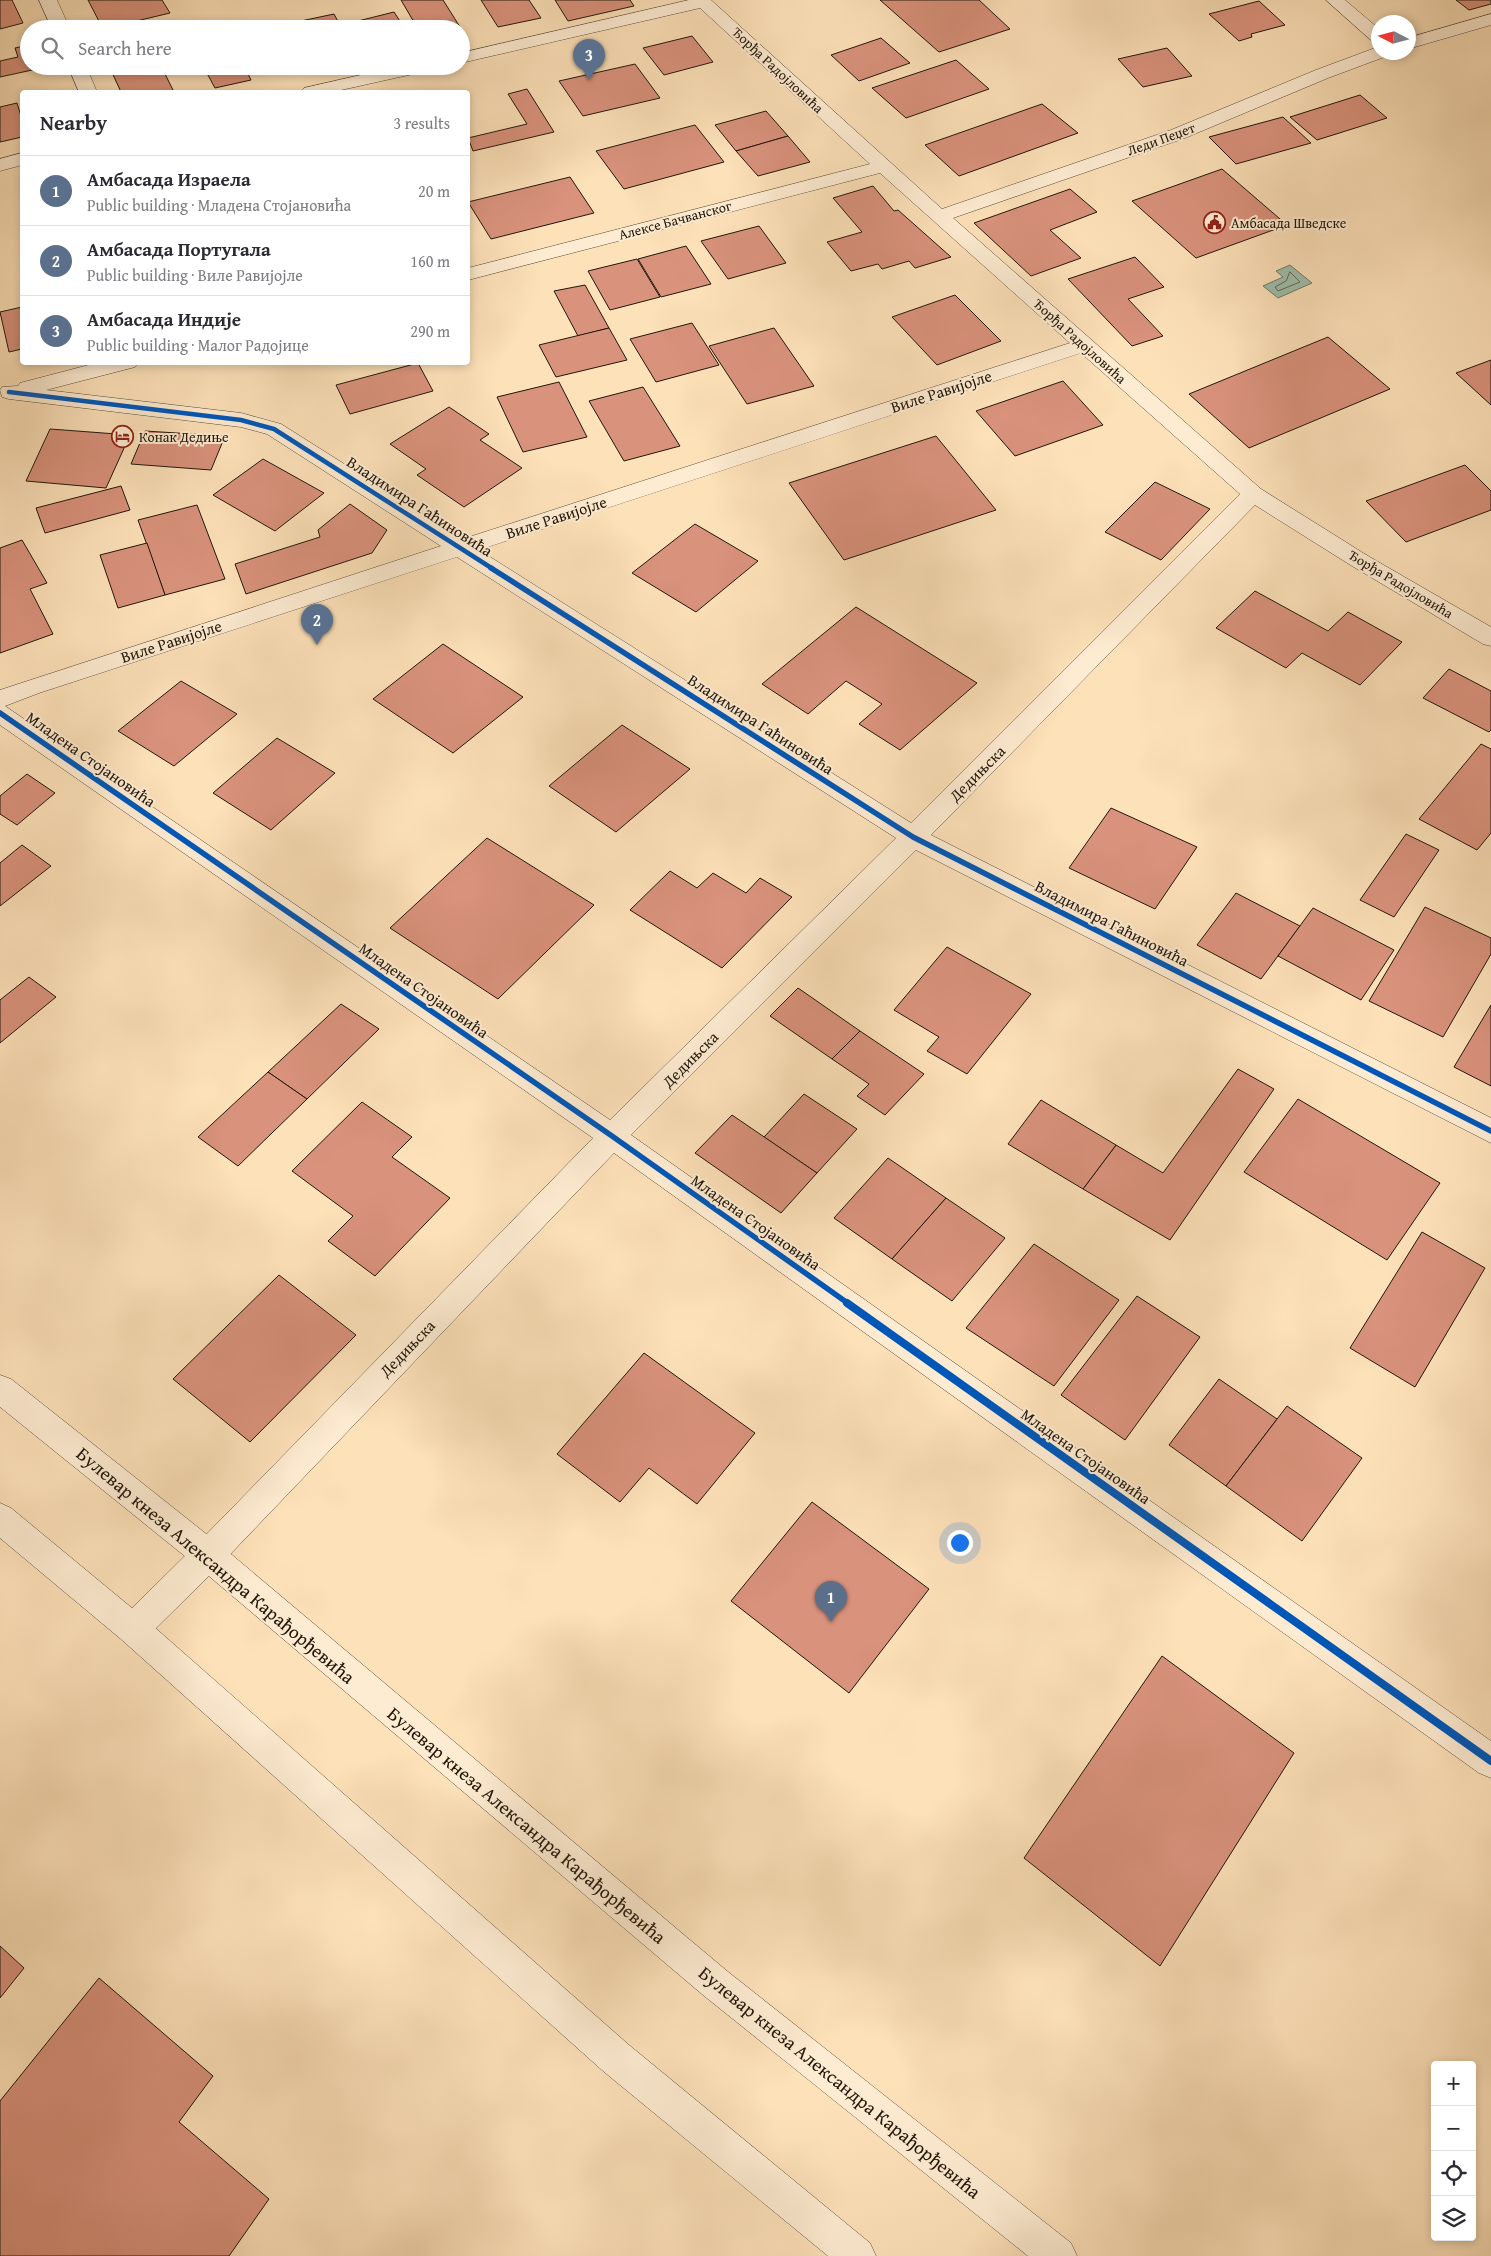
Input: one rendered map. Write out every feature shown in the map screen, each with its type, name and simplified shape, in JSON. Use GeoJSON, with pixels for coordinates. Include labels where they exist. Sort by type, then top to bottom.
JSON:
{"type":"FeatureCollection","features":[{"type":"Feature","properties":{"kind":"street"},"geometry":{"type":"LineString","coordinates":[[48,0],[57,20]]}},
{"type":"Feature","properties":{"kind":"street"},"geometry":{"type":"LineString","coordinates":[[1335,0],[1371,31]]}},
{"type":"Feature","properties":{"kind":"street"},"geometry":{"type":"LineString","coordinates":[[470,56],[702,1]]}},
{"type":"Feature","properties":{"kind":"street","name":"Ђорђа Радојловића"},"geometry":{"type":"LineString","coordinates":[[702,1],[883,166],[1253,494],[1491,638]]}},
{"type":"Feature","properties":{"kind":"street"},"geometry":{"type":"LineString","coordinates":[[1416,42],[1491,20]]}},
{"type":"Feature","properties":{"kind":"street","name":"Леди Пеџет"},"geometry":{"type":"LineString","coordinates":[[939,216],[1178,134],[1371,56]]}},
{"type":"Feature","properties":{"kind":"street"},"geometry":{"type":"LineString","coordinates":[[80,75],[87,90]]}},
{"type":"Feature","properties":{"kind":"street"},"geometry":{"type":"LineString","coordinates":[[319,90],[385,75]]}},
{"type":"Feature","properties":{"kind":"street"},"geometry":{"type":"LineString","coordinates":[[0,164],[20,159]]}},
{"type":"Feature","properties":{"kind":"street","name":"Алексе Бачванског"},"geometry":{"type":"LineString","coordinates":[[470,273],[883,166]]}},
{"type":"Feature","properties":{"kind":"street","name":"Виле Равијојле"},"geometry":{"type":"LineString","coordinates":[[0,699],[41,684],[1085,345]]}},
{"type":"Feature","properties":{"kind":"street"},"geometry":{"type":"LineString","coordinates":[[4,394],[116,365]]}},
{"type":"Feature","properties":{"kind":"street","name":"Владимира Гаћиновића"},"geometry":{"type":"LineString","coordinates":[[4,394],[257,423],[290,438],[912,837],[1491,1131]]}},
{"type":"Feature","properties":{"kind":"street","name":"Дедињска"},"geometry":{"type":"LineString","coordinates":[[132,1629],[208,1555],[612,1136],[1253,494]]}},
{"type":"Feature","properties":{"kind":"street","name":"Младена Стојановића"},"geometry":{"type":"LineString","coordinates":[[0,713],[612,1136],[1491,1761]]}},
{"type":"Feature","properties":{"kind":"street","name":"Булевар кнеза Александра Карађорђевића"},"geometry":{"type":"LineString","coordinates":[[0,1389],[208,1555],[715,1983],[1058,2256]]}},
{"type":"Feature","properties":{"kind":"street"},"geometry":{"type":"LineString","coordinates":[[0,1518],[132,1629],[616,2058],[857,2256]]}},
{"type":"Feature","properties":{"kind":"water"},"geometry":{"type":"Polygon","coordinates":[[[1290,265],[1312,283],[1278,298],[1263,286],[1283,277],[1276,271],[1290,265]]]}},
{"type":"Feature","properties":{"kind":"building"},"geometry":{"type":"Polygon","coordinates":[[[0,0],[12,0],[22,20],[20,24],[0,29],[0,0]]]}},
{"type":"Feature","properties":{"kind":"building"},"geometry":{"type":"Polygon","coordinates":[[[88,0],[162,0],[170,13],[141,20],[98,20],[88,0]]]}},
{"type":"Feature","properties":{"kind":"building"},"geometry":{"type":"Polygon","coordinates":[[[401,0],[443,0],[456,20],[413,20],[401,0]]]}},
{"type":"Feature","properties":{"kind":"building"},"geometry":{"type":"Polygon","coordinates":[[[481,0],[529,0],[541,18],[498,27],[481,0]]]}},
{"type":"Feature","properties":{"kind":"building"},"geometry":{"type":"Polygon","coordinates":[[[555,0],[630,0],[634,6],[568,21],[555,0]]]}},
{"type":"Feature","properties":{"kind":"building"},"geometry":{"type":"Polygon","coordinates":[[[880,0],[979,0],[1010,29],[939,52],[880,0]]]}},
{"type":"Feature","properties":{"kind":"building"},"geometry":{"type":"Polygon","coordinates":[[[1456,0],[1491,0],[1491,4],[1469,10],[1456,0]]]}},
{"type":"Feature","properties":{"kind":"building"},"geometry":{"type":"Polygon","coordinates":[[[1259,1],[1285,25],[1251,34],[1252,37],[1239,41],[1209,14],[1259,1]]]}},
{"type":"Feature","properties":{"kind":"building"},"geometry":{"type":"Polygon","coordinates":[[[394,12],[399,20],[362,20],[394,12]]]}},
{"type":"Feature","properties":{"kind":"building"},"geometry":{"type":"Polygon","coordinates":[[[334,14],[337,20],[306,20],[334,14]]]}},
{"type":"Feature","properties":{"kind":"building"},"geometry":{"type":"Polygon","coordinates":[[[692,36],[713,62],[664,75],[643,48],[692,36]]]}},
{"type":"Feature","properties":{"kind":"building"},"geometry":{"type":"Polygon","coordinates":[[[881,38],[910,63],[859,81],[831,55],[881,38]]]}},
{"type":"Feature","properties":{"kind":"building"},"geometry":{"type":"Polygon","coordinates":[[[20,47],[20,73],[0,77],[0,61],[18,57],[15,48],[20,47]]]}},
{"type":"Feature","properties":{"kind":"building"},"geometry":{"type":"Polygon","coordinates":[[[1167,48],[1192,76],[1143,87],[1118,59],[1167,48]]]}},
{"type":"Feature","properties":{"kind":"building"},"geometry":{"type":"Polygon","coordinates":[[[956,60],[989,89],[906,118],[872,88],[956,60]]]}},
{"type":"Feature","properties":{"kind":"building"},"geometry":{"type":"Polygon","coordinates":[[[635,64],[660,98],[583,116],[559,81],[635,64]]]}},
{"type":"Feature","properties":{"kind":"building"},"geometry":{"type":"Polygon","coordinates":[[[113,75],[166,75],[173,90],[120,90],[113,75]]]}},
{"type":"Feature","properties":{"kind":"building"},"geometry":{"type":"Polygon","coordinates":[[[208,75],[248,75],[251,80],[215,88],[208,75]]]}},
{"type":"Feature","properties":{"kind":"building"},"geometry":{"type":"Polygon","coordinates":[[[527,89],[554,132],[473,151],[470,138],[527,124],[508,94],[527,89]]]}},
{"type":"Feature","properties":{"kind":"building"},"geometry":{"type":"Polygon","coordinates":[[[1360,95],[1387,118],[1317,140],[1290,117],[1360,95]]]}},
{"type":"Feature","properties":{"kind":"building"},"geometry":{"type":"Polygon","coordinates":[[[17,103],[20,113],[20,137],[0,142],[0,107],[17,103]]]}},
{"type":"Feature","properties":{"kind":"building"},"geometry":{"type":"Polygon","coordinates":[[[1042,104],[1078,133],[959,176],[925,145],[1042,104]]]}},
{"type":"Feature","properties":{"kind":"building"},"geometry":{"type":"Polygon","coordinates":[[[766,111],[788,136],[736,151],[715,125],[766,111]]]}},
{"type":"Feature","properties":{"kind":"building"},"geometry":{"type":"Polygon","coordinates":[[[1283,117],[1311,143],[1236,164],[1209,137],[1283,117]]]}},
{"type":"Feature","properties":{"kind":"building"},"geometry":{"type":"Polygon","coordinates":[[[695,125],[724,162],[624,189],[596,151],[695,125]]]}},
{"type":"Feature","properties":{"kind":"building"},"geometry":{"type":"Polygon","coordinates":[[[788,136],[810,162],[758,176],[736,151],[788,136]]]}},
{"type":"Feature","properties":{"kind":"building"},"geometry":{"type":"Polygon","coordinates":[[[1222,169],[1287,225],[1196,258],[1132,201],[1222,169]]]}},
{"type":"Feature","properties":{"kind":"building"},"geometry":{"type":"Polygon","coordinates":[[[570,177],[594,213],[491,239],[470,205],[470,202],[570,177]]]}},
{"type":"Feature","properties":{"kind":"building"},"geometry":{"type":"Polygon","coordinates":[[[873,186],[894,211],[898,210],[951,257],[915,268],[909,261],[882,269],[878,264],[851,271],[827,242],[862,232],[833,198],[873,186]]]}},
{"type":"Feature","properties":{"kind":"building"},"geometry":{"type":"Polygon","coordinates":[[[1070,189],[1097,212],[1050,230],[1081,258],[1031,276],[974,223],[1070,189]]]}},
{"type":"Feature","properties":{"kind":"building"},"geometry":{"type":"Polygon","coordinates":[[[759,226],[786,263],[728,279],[701,241],[759,226]]]}},
{"type":"Feature","properties":{"kind":"building"},"geometry":{"type":"Polygon","coordinates":[[[686,246],[711,284],[661,297],[638,259],[686,246]]]}},
{"type":"Feature","properties":{"kind":"building"},"geometry":{"type":"Polygon","coordinates":[[[1135,257],[1164,287],[1128,299],[1163,336],[1132,346],[1068,279],[1135,257]]]}},
{"type":"Feature","properties":{"kind":"building"},"geometry":{"type":"Polygon","coordinates":[[[637,259],[660,297],[610,310],[588,271],[637,259]]]}},
{"type":"Feature","properties":{"kind":"building"},"geometry":{"type":"Polygon","coordinates":[[[585,285],[609,328],[578,336],[554,291],[585,285]]]}},
{"type":"Feature","properties":{"kind":"building"},"geometry":{"type":"Polygon","coordinates":[[[955,295],[1001,341],[937,365],[892,317],[955,295]]]}},
{"type":"Feature","properties":{"kind":"building"},"geometry":{"type":"Polygon","coordinates":[[[20,307],[20,349],[9,352],[0,312],[20,307]]]}},
{"type":"Feature","properties":{"kind":"building"},"geometry":{"type":"Polygon","coordinates":[[[692,323],[719,365],[656,382],[630,339],[692,323]]]}},
{"type":"Feature","properties":{"kind":"building"},"geometry":{"type":"Polygon","coordinates":[[[609,328],[627,360],[556,377],[539,345],[609,328]]]}},
{"type":"Feature","properties":{"kind":"building"},"geometry":{"type":"Polygon","coordinates":[[[774,328],[814,386],[747,404],[709,346],[774,328]]]}},
{"type":"Feature","properties":{"kind":"building"},"geometry":{"type":"Polygon","coordinates":[[[1328,337],[1390,389],[1249,448],[1189,394],[1328,337]]]}},
{"type":"Feature","properties":{"kind":"building"},"geometry":{"type":"Polygon","coordinates":[[[1491,360],[1491,405],[1456,373],[1491,360]]]}},
{"type":"Feature","properties":{"kind":"building"},"geometry":{"type":"Polygon","coordinates":[[[411,365],[419,365],[433,391],[350,414],[336,385],[411,365]]]}},
{"type":"Feature","properties":{"kind":"building"},"geometry":{"type":"Polygon","coordinates":[[[1063,381],[1103,425],[1015,456],[976,411],[1063,381]]]}},
{"type":"Feature","properties":{"kind":"building"},"geometry":{"type":"Polygon","coordinates":[[[559,382],[587,437],[523,452],[497,397],[559,382]]]}},
{"type":"Feature","properties":{"kind":"building"},"geometry":{"type":"Polygon","coordinates":[[[643,387],[680,446],[624,461],[589,401],[643,387]]]}},
{"type":"Feature","properties":{"kind":"building"},"geometry":{"type":"Polygon","coordinates":[[[449,407],[489,434],[480,440],[522,468],[464,507],[417,475],[426,469],[390,444],[449,407]]]}},
{"type":"Feature","properties":{"kind":"building"},"geometry":{"type":"Polygon","coordinates":[[[50,429],[130,435],[106,488],[26,481],[50,429]]]}},
{"type":"Feature","properties":{"kind":"building"},"geometry":{"type":"Polygon","coordinates":[[[145,431],[225,436],[211,470],[131,464],[145,431]]]}},
{"type":"Feature","properties":{"kind":"building"},"geometry":{"type":"Polygon","coordinates":[[[936,436],[996,510],[844,560],[789,483],[936,436]]]}},
{"type":"Feature","properties":{"kind":"building"},"geometry":{"type":"Polygon","coordinates":[[[263,459],[324,493],[275,531],[213,495],[263,459]]]}},
{"type":"Feature","properties":{"kind":"building"},"geometry":{"type":"Polygon","coordinates":[[[1465,465],[1491,491],[1491,510],[1406,542],[1366,501],[1465,465]]]}},
{"type":"Feature","properties":{"kind":"building"},"geometry":{"type":"Polygon","coordinates":[[[1155,482],[1210,509],[1161,560],[1105,532],[1155,482]]]}},
{"type":"Feature","properties":{"kind":"building"},"geometry":{"type":"Polygon","coordinates":[[[121,486],[130,510],[45,533],[36,508],[121,486]]]}},
{"type":"Feature","properties":{"kind":"building"},"geometry":{"type":"Polygon","coordinates":[[[350,504],[387,530],[372,553],[246,594],[235,564],[320,537],[318,530],[350,504]]]}},
{"type":"Feature","properties":{"kind":"building"},"geometry":{"type":"Polygon","coordinates":[[[197,505],[225,579],[165,595],[138,520],[197,505]]]}},
{"type":"Feature","properties":{"kind":"building"},"geometry":{"type":"Polygon","coordinates":[[[695,524],[758,561],[696,612],[632,573],[695,524]]]}},
{"type":"Feature","properties":{"kind":"building"},"geometry":{"type":"Polygon","coordinates":[[[22,540],[47,583],[30,589],[53,634],[0,653],[0,548],[22,540]]]}},
{"type":"Feature","properties":{"kind":"building"},"geometry":{"type":"Polygon","coordinates":[[[147,543],[165,595],[118,608],[100,555],[147,543]]]}},
{"type":"Feature","properties":{"kind":"building"},"geometry":{"type":"Polygon","coordinates":[[[1255,591],[1328,631],[1348,612],[1402,642],[1360,685],[1302,653],[1286,668],[1216,628],[1255,591]]]}},
{"type":"Feature","properties":{"kind":"building"},"geometry":{"type":"Polygon","coordinates":[[[856,607],[977,683],[900,750],[859,724],[882,704],[846,681],[808,714],[762,684],[856,607]]]}},
{"type":"Feature","properties":{"kind":"building"},"geometry":{"type":"Polygon","coordinates":[[[443,644],[523,697],[453,753],[373,699],[443,644]]]}},
{"type":"Feature","properties":{"kind":"building"},"geometry":{"type":"Polygon","coordinates":[[[1449,669],[1491,691],[1491,730],[1489,732],[1423,698],[1449,669]]]}},
{"type":"Feature","properties":{"kind":"building"},"geometry":{"type":"Polygon","coordinates":[[[181,681],[237,714],[174,766],[118,731],[181,681]]]}},
{"type":"Feature","properties":{"kind":"building"},"geometry":{"type":"Polygon","coordinates":[[[622,725],[690,769],[616,832],[549,786],[622,725]]]}},
{"type":"Feature","properties":{"kind":"building"},"geometry":{"type":"Polygon","coordinates":[[[277,738],[335,773],[271,830],[213,793],[277,738]]]}},
{"type":"Feature","properties":{"kind":"building"},"geometry":{"type":"Polygon","coordinates":[[[1481,744],[1491,749],[1491,833],[1477,850],[1419,819],[1481,744]]]}},
{"type":"Feature","properties":{"kind":"building"},"geometry":{"type":"Polygon","coordinates":[[[27,774],[55,793],[17,825],[0,814],[0,796],[27,774]]]}},
{"type":"Feature","properties":{"kind":"building"},"geometry":{"type":"Polygon","coordinates":[[[1111,808],[1197,847],[1155,909],[1069,868],[1111,808]]]}},
{"type":"Feature","properties":{"kind":"building"},"geometry":{"type":"Polygon","coordinates":[[[1406,834],[1439,850],[1394,917],[1360,900],[1406,834]]]}},
{"type":"Feature","properties":{"kind":"building"},"geometry":{"type":"Polygon","coordinates":[[[487,838],[594,905],[498,999],[390,928],[487,838]]]}},
{"type":"Feature","properties":{"kind":"building"},"geometry":{"type":"Polygon","coordinates":[[[22,845],[51,866],[0,906],[0,863],[22,845]]]}},
{"type":"Feature","properties":{"kind":"building"},"geometry":{"type":"Polygon","coordinates":[[[670,871],[697,888],[713,873],[746,893],[760,878],[792,897],[722,968],[630,910],[670,871]]]}},
{"type":"Feature","properties":{"kind":"building"},"geometry":{"type":"Polygon","coordinates":[[[1236,893],[1300,926],[1261,979],[1197,945],[1236,893]]]}},
{"type":"Feature","properties":{"kind":"building"},"geometry":{"type":"Polygon","coordinates":[[[1425,907],[1491,938],[1491,954],[1443,1037],[1369,1001],[1425,907]]]}},
{"type":"Feature","properties":{"kind":"building"},"geometry":{"type":"Polygon","coordinates":[[[1313,908],[1394,950],[1361,1000],[1278,956],[1313,908]]]}},
{"type":"Feature","properties":{"kind":"building"},"geometry":{"type":"Polygon","coordinates":[[[947,947],[1031,994],[967,1074],[927,1051],[939,1037],[894,1010],[947,947]]]}},
{"type":"Feature","properties":{"kind":"building"},"geometry":{"type":"Polygon","coordinates":[[[29,977],[56,997],[0,1043],[0,1000],[29,977]]]}},
{"type":"Feature","properties":{"kind":"building"},"geometry":{"type":"Polygon","coordinates":[[[798,988],[860,1031],[832,1059],[770,1016],[798,988]]]}},
{"type":"Feature","properties":{"kind":"building"},"geometry":{"type":"Polygon","coordinates":[[[341,1004],[379,1029],[307,1099],[268,1072],[341,1004]]]}},
{"type":"Feature","properties":{"kind":"building"},"geometry":{"type":"Polygon","coordinates":[[[1491,1005],[1491,1086],[1454,1067],[1491,1005]]]}},
{"type":"Feature","properties":{"kind":"building"},"geometry":{"type":"Polygon","coordinates":[[[860,1031],[924,1074],[885,1115],[857,1096],[869,1084],[832,1059],[860,1031]]]}},
{"type":"Feature","properties":{"kind":"building"},"geometry":{"type":"Polygon","coordinates":[[[1238,1069],[1274,1089],[1170,1240],[1083,1189],[1116,1145],[1163,1173],[1238,1069]]]}},
{"type":"Feature","properties":{"kind":"building"},"geometry":{"type":"Polygon","coordinates":[[[268,1072],[307,1099],[238,1166],[198,1137],[268,1072]]]}},
{"type":"Feature","properties":{"kind":"building"},"geometry":{"type":"Polygon","coordinates":[[[804,1094],[857,1129],[817,1173],[764,1137],[804,1094]]]}},
{"type":"Feature","properties":{"kind":"building"},"geometry":{"type":"Polygon","coordinates":[[[1298,1099],[1440,1183],[1387,1260],[1244,1172],[1298,1099]]]}},
{"type":"Feature","properties":{"kind":"building"},"geometry":{"type":"Polygon","coordinates":[[[1041,1100],[1116,1145],[1083,1189],[1008,1144],[1041,1100]]]}},
{"type":"Feature","properties":{"kind":"building"},"geometry":{"type":"Polygon","coordinates":[[[362,1102],[412,1137],[392,1157],[450,1198],[375,1276],[328,1241],[353,1216],[292,1171],[362,1102]]]}},
{"type":"Feature","properties":{"kind":"building"},"geometry":{"type":"Polygon","coordinates":[[[732,1115],[817,1173],[781,1213],[695,1153],[732,1115]]]}},
{"type":"Feature","properties":{"kind":"building"},"geometry":{"type":"Polygon","coordinates":[[[888,1158],[946,1198],[892,1259],[834,1218],[888,1158]]]}},
{"type":"Feature","properties":{"kind":"building"},"geometry":{"type":"Polygon","coordinates":[[[946,1198],[1005,1238],[952,1301],[892,1259],[946,1198]]]}},
{"type":"Feature","properties":{"kind":"building"},"geometry":{"type":"Polygon","coordinates":[[[1422,1232],[1485,1268],[1415,1387],[1350,1348],[1422,1232]]]}},
{"type":"Feature","properties":{"kind":"building"},"geometry":{"type":"Polygon","coordinates":[[[1034,1244],[1119,1300],[1054,1386],[966,1328],[1034,1244]]]}},
{"type":"Feature","properties":{"kind":"building"},"geometry":{"type":"Polygon","coordinates":[[[279,1275],[356,1335],[250,1442],[173,1379],[279,1275]]]}},
{"type":"Feature","properties":{"kind":"building"},"geometry":{"type":"Polygon","coordinates":[[[1137,1296],[1200,1337],[1125,1440],[1061,1395],[1137,1296]]]}},
{"type":"Feature","properties":{"kind":"building"},"geometry":{"type":"Polygon","coordinates":[[[644,1353],[755,1433],[697,1504],[649,1468],[620,1502],[557,1454],[644,1353]]]}},
{"type":"Feature","properties":{"kind":"building"},"geometry":{"type":"Polygon","coordinates":[[[1219,1379],[1277,1419],[1226,1486],[1169,1445],[1219,1379]]]}},
{"type":"Feature","properties":{"kind":"building"},"geometry":{"type":"Polygon","coordinates":[[[1287,1406],[1362,1458],[1302,1541],[1226,1486],[1287,1406]]]}},
{"type":"Feature","properties":{"kind":"building"},"geometry":{"type":"Polygon","coordinates":[[[812,1502],[929,1589],[849,1693],[731,1601],[812,1502]]]}},
{"type":"Feature","properties":{"kind":"building"},"geometry":{"type":"Polygon","coordinates":[[[1162,1656],[1294,1753],[1160,1966],[1024,1858],[1162,1656]]]}},
{"type":"Feature","properties":{"kind":"building"},"geometry":{"type":"Polygon","coordinates":[[[0,1946],[24,1968],[0,1998],[0,1946]]]}},
{"type":"Feature","properties":{"kind":"building"},"geometry":{"type":"Polygon","coordinates":[[[99,1978],[213,2076],[179,2122],[269,2199],[229,2256],[0,2256],[0,2101],[99,1978]]]}},
{"type":"Feature","properties":{"kind":"cycle path"},"geometry":{"type":"LineString","coordinates":[[9,392],[241,420],[274,429],[913,837],[1491,1131]]}},
{"type":"Feature","properties":{"kind":"cycle path"},"geometry":{"type":"LineString","coordinates":[[0,713],[612,1136],[1491,1761]]}},
{"type":"Feature","properties":{"kind":"place","name":"Амбасада Индије"},"geometry":{"type":"Point","coordinates":[589,80]}},
{"type":"Feature","properties":{"kind":"place","name":"Амбасада Шведске"},"geometry":{"type":"Point","coordinates":[1215,223]}},
{"type":"Feature","properties":{"kind":"place","name":"Конак Дедиње"},"geometry":{"type":"Point","coordinates":[123,437]}},
{"type":"Feature","properties":{"kind":"place","name":"Амбасада Португала"},"geometry":{"type":"Point","coordinates":[317,645]}},
{"type":"Feature","properties":{"kind":"place","name":"Амбасада Израела"},"geometry":{"type":"Point","coordinates":[831,1622]}}]}
